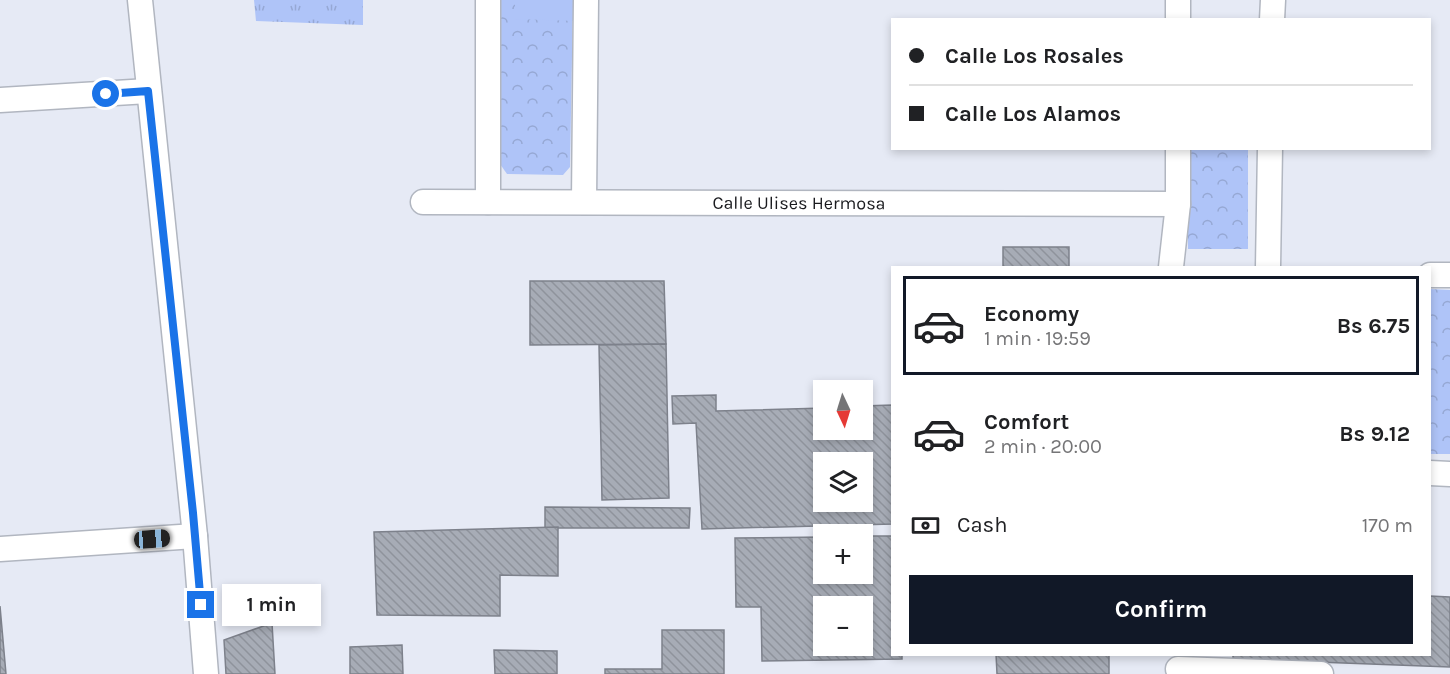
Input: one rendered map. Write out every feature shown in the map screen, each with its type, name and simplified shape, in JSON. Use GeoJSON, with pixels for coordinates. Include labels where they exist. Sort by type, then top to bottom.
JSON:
{"type":"FeatureCollection","features":[{"type":"Feature","properties":{"kind":"street"},"geometry":{"type":"LineString","coordinates":[[140,0],[195,536],[206,674]]}},
{"type":"Feature","properties":{"kind":"street"},"geometry":{"type":"LineString","coordinates":[[488,0],[488,202]]}},
{"type":"Feature","properties":{"kind":"street"},"geometry":{"type":"LineString","coordinates":[[584,201],[586,0]]}},
{"type":"Feature","properties":{"kind":"street"},"geometry":{"type":"LineString","coordinates":[[1178,0],[1178,18]]}},
{"type":"Feature","properties":{"kind":"street"},"geometry":{"type":"LineString","coordinates":[[1272,18],[1273,0]]}},
{"type":"Feature","properties":{"kind":"street"},"geometry":{"type":"LineString","coordinates":[[0,100],[148,91]]}},
{"type":"Feature","properties":{"kind":"street"},"geometry":{"type":"LineString","coordinates":[[1171,266],[1178,204],[1178,150]]}},
{"type":"Feature","properties":{"kind":"street"},"geometry":{"type":"LineString","coordinates":[[1268,266],[1270,150]]}},
{"type":"Feature","properties":{"kind":"street","name":"Calle Ulises Hermosa"},"geometry":{"type":"LineString","coordinates":[[423,202],[1178,204]]}},
{"type":"Feature","properties":{"kind":"street"},"geometry":{"type":"LineString","coordinates":[[1431,275],[1450,275]]}},
{"type":"Feature","properties":{"kind":"street"},"geometry":{"type":"LineString","coordinates":[[1431,473],[1450,474]]}},
{"type":"Feature","properties":{"kind":"street"},"geometry":{"type":"LineString","coordinates":[[0,549],[195,536]]}},
{"type":"Feature","properties":{"kind":"street"},"geometry":{"type":"LineString","coordinates":[[1178,666],[1321,674]]}},
{"type":"Feature","properties":{"kind":"green space"},"geometry":{"type":"Polygon","coordinates":[[[254,0],[363,0],[363,25],[256,21],[254,0]]]}},
{"type":"Feature","properties":{"kind":"green space"},"geometry":{"type":"Polygon","coordinates":[[[500,0],[573,0],[570,167],[563,175],[507,174],[500,164],[500,0]]]}},
{"type":"Feature","properties":{"kind":"green space"},"geometry":{"type":"Polygon","coordinates":[[[515,0],[576,0],[576,21],[515,19],[515,0]]]}},
{"type":"Feature","properties":{"kind":"green space"},"geometry":{"type":"Polygon","coordinates":[[[1187,150],[1248,150],[1248,249],[1188,249],[1187,150]]]}},
{"type":"Feature","properties":{"kind":"green space"},"geometry":{"type":"Polygon","coordinates":[[[1431,289],[1450,290],[1450,454],[1431,454],[1431,289]]]}},
{"type":"Feature","properties":{"kind":"building"},"geometry":{"type":"Polygon","coordinates":[[[1003,247],[1069,247],[1069,266],[1003,266],[1003,247]]]}},
{"type":"Feature","properties":{"kind":"building"},"geometry":{"type":"Polygon","coordinates":[[[530,281],[664,281],[666,344],[530,345],[530,281]]]}},
{"type":"Feature","properties":{"kind":"building"},"geometry":{"type":"Polygon","coordinates":[[[666,344],[669,498],[602,500],[599,345],[666,344]]]}},
{"type":"Feature","properties":{"kind":"building"},"geometry":{"type":"Polygon","coordinates":[[[716,395],[716,411],[813,408],[813,440],[873,440],[873,406],[891,405],[891,524],[813,524],[813,526],[702,529],[696,423],[673,424],[672,396],[716,395]]]}},
{"type":"Feature","properties":{"kind":"building"},"geometry":{"type":"Polygon","coordinates":[[[545,507],[690,508],[689,528],[545,528],[545,507]]]}},
{"type":"Feature","properties":{"kind":"building"},"geometry":{"type":"Polygon","coordinates":[[[558,527],[558,576],[500,575],[500,616],[377,615],[374,532],[558,527]]]}},
{"type":"Feature","properties":{"kind":"building"},"geometry":{"type":"Polygon","coordinates":[[[873,536],[891,536],[891,656],[902,656],[902,659],[762,661],[761,607],[736,607],[735,538],[813,537],[813,584],[873,584],[873,536]]]}},
{"type":"Feature","properties":{"kind":"building"},"geometry":{"type":"Polygon","coordinates":[[[1431,596],[1450,597],[1450,667],[1233,659],[1233,656],[1431,656],[1431,596]]]}},
{"type":"Feature","properties":{"kind":"building"},"geometry":{"type":"Polygon","coordinates":[[[0,606],[6,674],[0,674],[0,606]]]}},
{"type":"Feature","properties":{"kind":"building"},"geometry":{"type":"Polygon","coordinates":[[[272,623],[275,674],[226,674],[224,640],[272,623]]]}},
{"type":"Feature","properties":{"kind":"building"},"geometry":{"type":"Polygon","coordinates":[[[662,630],[724,630],[724,674],[605,674],[605,669],[662,669],[662,630]]]}},
{"type":"Feature","properties":{"kind":"building"},"geometry":{"type":"Polygon","coordinates":[[[402,645],[403,674],[350,674],[350,647],[402,645]]]}},
{"type":"Feature","properties":{"kind":"building"},"geometry":{"type":"Polygon","coordinates":[[[494,650],[557,651],[557,674],[495,674],[494,650]]]}},
{"type":"Feature","properties":{"kind":"building"},"geometry":{"type":"Polygon","coordinates":[[[996,656],[1109,656],[1109,674],[997,674],[996,656]]]}},
{"type":"Feature","properties":{"kind":"route"},"geometry":{"type":"LineString","coordinates":[[106,94],[148,91],[201,605]]}}]}
